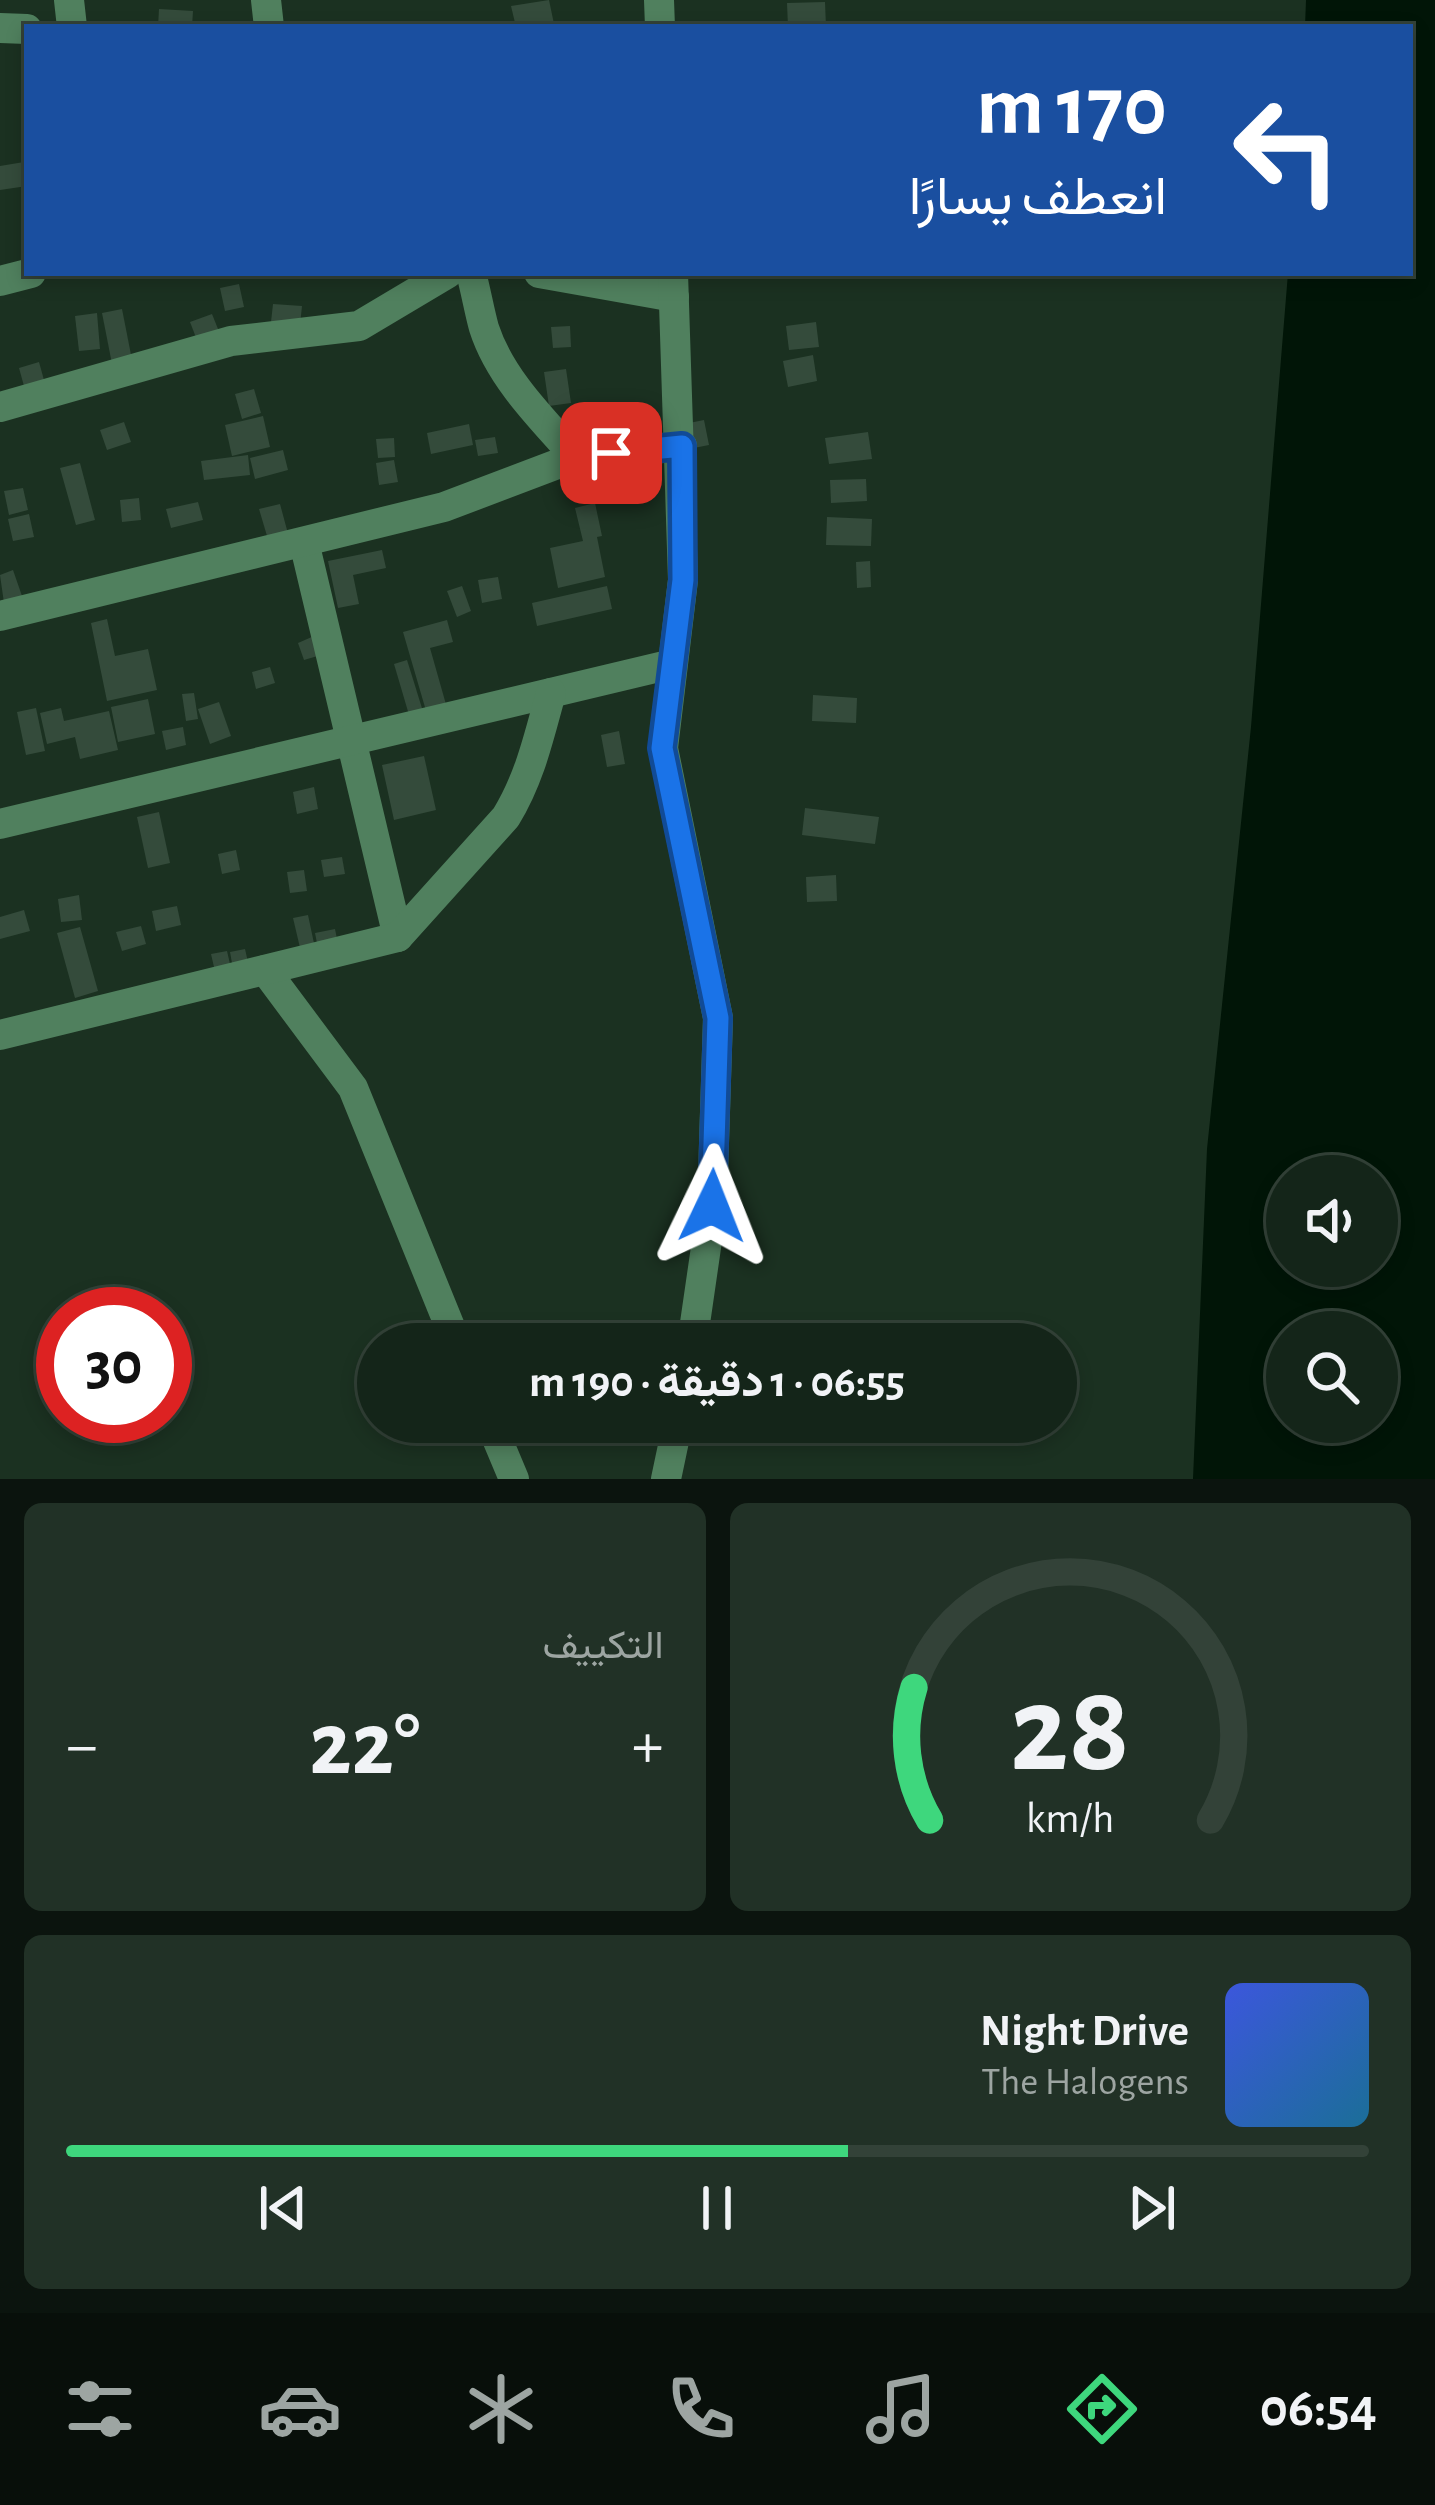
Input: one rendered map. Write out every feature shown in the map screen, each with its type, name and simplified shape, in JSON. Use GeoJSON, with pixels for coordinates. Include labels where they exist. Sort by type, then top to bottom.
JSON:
{"type":"FeatureCollection","features":[{"type":"Feature","properties":{"kind":"street"},"geometry":{"type":"LineString","coordinates":[[0,407],[231,341],[359,326],[443,276]]}},
{"type":"Feature","properties":{"kind":"street"},"geometry":{"type":"LineString","coordinates":[[472,276],[485,331],[499,359],[526,400],[576,457]]}},
{"type":"Feature","properties":{"kind":"street"},"geometry":{"type":"LineString","coordinates":[[573,276],[674,285],[683,580],[662,748],[718,1018],[712,1206],[695,1323]]}},
{"type":"Feature","properties":{"kind":"street"},"geometry":{"type":"LineString","coordinates":[[0,616],[444,508],[576,457],[682,446]]}},
{"type":"Feature","properties":{"kind":"street"},"geometry":{"type":"LineString","coordinates":[[304,542],[398,938]]}},
{"type":"Feature","properties":{"kind":"street"},"geometry":{"type":"LineString","coordinates":[[0,824],[672,664]]}},
{"type":"Feature","properties":{"kind":"street"},"geometry":{"type":"LineString","coordinates":[[0,1035],[398,938],[506,817],[527,779],[550,693]]}},
{"type":"Feature","properties":{"kind":"street"},"geometry":{"type":"LineString","coordinates":[[265,970],[352,1088],[448,1323]]}},
{"type":"Feature","properties":{"kind":"street"},"geometry":{"type":"LineString","coordinates":[[499,1443],[514,1479]]}},
{"type":"Feature","properties":{"kind":"street"},"geometry":{"type":"LineString","coordinates":[[666,1479],[674,1443]]}},
{"type":"Feature","properties":{"kind":"shaded area"},"geometry":{"type":"Polygon","coordinates":[[[1306,0],[1435,0],[1435,1479],[1193,1479],[1207,1149],[1251,727],[1288,276],[1413,276],[1413,24],[1305,24],[1306,0]]]}},
{"type":"Feature","properties":{"kind":"building"},"geometry":{"type":"Polygon","coordinates":[[[549,0],[554,24],[515,24],[511,6],[549,0]]]}},
{"type":"Feature","properties":{"kind":"building"},"geometry":{"type":"Polygon","coordinates":[[[825,2],[826,24],[788,24],[787,3],[825,2]]]}},
{"type":"Feature","properties":{"kind":"building"},"geometry":{"type":"Polygon","coordinates":[[[159,9],[193,11],[192,24],[158,24],[159,9]]]}},
{"type":"Feature","properties":{"kind":"building"},"geometry":{"type":"Polygon","coordinates":[[[24,162],[24,186],[0,190],[0,166],[24,162]]]}},
{"type":"Feature","properties":{"kind":"building"},"geometry":{"type":"Polygon","coordinates":[[[239,284],[244,307],[225,311],[220,288],[239,284]]]}},
{"type":"Feature","properties":{"kind":"building"},"geometry":{"type":"Polygon","coordinates":[[[273,304],[302,306],[300,325],[271,322],[273,304]]]}},
{"type":"Feature","properties":{"kind":"building"},"geometry":{"type":"Polygon","coordinates":[[[122,309],[134,370],[114,374],[102,313],[122,309]]]}},
{"type":"Feature","properties":{"kind":"building"},"geometry":{"type":"Polygon","coordinates":[[[97,313],[100,349],[79,351],[75,316],[97,313]]]}},
{"type":"Feature","properties":{"kind":"building"},"geometry":{"type":"Polygon","coordinates":[[[212,314],[224,344],[202,353],[190,322],[212,314]]]}},
{"type":"Feature","properties":{"kind":"building"},"geometry":{"type":"Polygon","coordinates":[[[816,322],[819,347],[789,350],[786,326],[816,322]]]}},
{"type":"Feature","properties":{"kind":"building"},"geometry":{"type":"Polygon","coordinates":[[[570,326],[571,347],[553,348],[551,327],[570,326]]]}},
{"type":"Feature","properties":{"kind":"building"},"geometry":{"type":"Polygon","coordinates":[[[813,355],[817,381],[788,387],[783,361],[813,355]]]}},
{"type":"Feature","properties":{"kind":"building"},"geometry":{"type":"Polygon","coordinates":[[[39,362],[44,380],[24,386],[19,368],[39,362]]]}},
{"type":"Feature","properties":{"kind":"building"},"geometry":{"type":"Polygon","coordinates":[[[566,369],[571,403],[549,406],[544,372],[566,369]]]}},
{"type":"Feature","properties":{"kind":"building"},"geometry":{"type":"Polygon","coordinates":[[[254,389],[261,413],[242,419],[235,394],[254,389]]]}},
{"type":"Feature","properties":{"kind":"building"},"geometry":{"type":"Polygon","coordinates":[[[263,416],[270,447],[232,456],[225,425],[263,416]]]}},
{"type":"Feature","properties":{"kind":"building"},"geometry":{"type":"Polygon","coordinates":[[[704,420],[709,445],[689,449],[684,424],[704,420]]]}},
{"type":"Feature","properties":{"kind":"building"},"geometry":{"type":"Polygon","coordinates":[[[124,422],[131,442],[107,450],[100,430],[124,422]]]}},
{"type":"Feature","properties":{"kind":"building"},"geometry":{"type":"Polygon","coordinates":[[[469,424],[473,445],[431,454],[427,433],[469,424]]]}},
{"type":"Feature","properties":{"kind":"building"},"geometry":{"type":"Polygon","coordinates":[[[868,432],[872,459],[829,464],[825,438],[868,432]]]}},
{"type":"Feature","properties":{"kind":"building"},"geometry":{"type":"Polygon","coordinates":[[[495,437],[498,453],[478,456],[475,440],[495,437]]]}},
{"type":"Feature","properties":{"kind":"building"},"geometry":{"type":"Polygon","coordinates":[[[394,438],[395,457],[378,458],[376,439],[394,438]]]}},
{"type":"Feature","properties":{"kind":"building"},"geometry":{"type":"Polygon","coordinates":[[[283,450],[288,470],[255,479],[250,458],[283,450]]]}},
{"type":"Feature","properties":{"kind":"building"},"geometry":{"type":"Polygon","coordinates":[[[248,455],[250,475],[204,480],[201,461],[248,455]]]}},
{"type":"Feature","properties":{"kind":"building"},"geometry":{"type":"Polygon","coordinates":[[[394,460],[398,482],[379,485],[376,463],[394,460]]]}},
{"type":"Feature","properties":{"kind":"building"},"geometry":{"type":"Polygon","coordinates":[[[80,463],[95,520],[76,525],[60,468],[80,463]]]}},
{"type":"Feature","properties":{"kind":"building"},"geometry":{"type":"Polygon","coordinates":[[[866,479],[867,501],[831,503],[830,480],[866,479]]]}},
{"type":"Feature","properties":{"kind":"building"},"geometry":{"type":"Polygon","coordinates":[[[23,488],[28,510],[9,515],[4,491],[23,488]]]}},
{"type":"Feature","properties":{"kind":"building"},"geometry":{"type":"Polygon","coordinates":[[[139,498],[141,520],[122,522],[120,500],[139,498]]]}},
{"type":"Feature","properties":{"kind":"building"},"geometry":{"type":"Polygon","coordinates":[[[198,502],[203,520],[171,528],[166,509],[198,502]]]}},
{"type":"Feature","properties":{"kind":"building"},"geometry":{"type":"Polygon","coordinates":[[[595,503],[605,577],[558,588],[550,548],[583,541],[575,508],[595,503]]]}},
{"type":"Feature","properties":{"kind":"building"},"geometry":{"type":"Polygon","coordinates":[[[280,504],[290,541],[270,546],[259,509],[280,504]]]}},
{"type":"Feature","properties":{"kind":"building"},"geometry":{"type":"Polygon","coordinates":[[[29,514],[34,537],[13,541],[8,519],[29,514]]]}},
{"type":"Feature","properties":{"kind":"building"},"geometry":{"type":"Polygon","coordinates":[[[827,517],[872,519],[871,546],[826,545],[827,517]]]}},
{"type":"Feature","properties":{"kind":"building"},"geometry":{"type":"Polygon","coordinates":[[[382,550],[386,568],[353,575],[359,604],[338,608],[328,561],[382,550]]]}},
{"type":"Feature","properties":{"kind":"building"},"geometry":{"type":"Polygon","coordinates":[[[870,561],[871,587],[857,588],[856,562],[870,561]]]}},
{"type":"Feature","properties":{"kind":"building"},"geometry":{"type":"Polygon","coordinates":[[[13,570],[22,596],[4,603],[0,575],[13,570]]]}},
{"type":"Feature","properties":{"kind":"building"},"geometry":{"type":"Polygon","coordinates":[[[498,577],[502,599],[482,603],[478,580],[498,577]]]}},
{"type":"Feature","properties":{"kind":"building"},"geometry":{"type":"Polygon","coordinates":[[[462,586],[471,611],[457,617],[447,591],[462,586]]]}},
{"type":"Feature","properties":{"kind":"building"},"geometry":{"type":"Polygon","coordinates":[[[607,586],[612,609],[537,626],[532,603],[607,586]]]}},
{"type":"Feature","properties":{"kind":"building"},"geometry":{"type":"Polygon","coordinates":[[[107,619],[115,656],[148,649],[157,690],[107,701],[91,623],[107,619]]]}},
{"type":"Feature","properties":{"kind":"building"},"geometry":{"type":"Polygon","coordinates":[[[447,620],[453,642],[430,648],[449,715],[429,721],[403,632],[447,620]]]}},
{"type":"Feature","properties":{"kind":"building"},"geometry":{"type":"Polygon","coordinates":[[[314,636],[321,655],[304,660],[298,643],[314,636]]]}},
{"type":"Feature","properties":{"kind":"building"},"geometry":{"type":"Polygon","coordinates":[[[407,660],[426,721],[412,725],[394,664],[407,660]]]}},
{"type":"Feature","properties":{"kind":"building"},"geometry":{"type":"Polygon","coordinates":[[[270,667],[275,683],[256,689],[252,672],[270,667]]]}},
{"type":"Feature","properties":{"kind":"building"},"geometry":{"type":"Polygon","coordinates":[[[194,693],[198,719],[186,721],[182,694],[194,693]]]}},
{"type":"Feature","properties":{"kind":"building"},"geometry":{"type":"Polygon","coordinates":[[[813,695],[857,698],[856,723],[812,721],[813,695]]]}},
{"type":"Feature","properties":{"kind":"building"},"geometry":{"type":"Polygon","coordinates":[[[148,699],[155,734],[118,742],[111,707],[148,699]]]}},
{"type":"Feature","properties":{"kind":"building"},"geometry":{"type":"Polygon","coordinates":[[[219,702],[231,736],[210,744],[198,709],[219,702]]]}},
{"type":"Feature","properties":{"kind":"building"},"geometry":{"type":"Polygon","coordinates":[[[36,708],[45,751],[26,755],[17,712],[36,708]]]}},
{"type":"Feature","properties":{"kind":"building"},"geometry":{"type":"Polygon","coordinates":[[[61,708],[64,721],[109,711],[118,750],[80,759],[75,737],[47,744],[40,713],[61,708]]]}},
{"type":"Feature","properties":{"kind":"building"},"geometry":{"type":"Polygon","coordinates":[[[183,727],[186,745],[166,750],[162,731],[183,727]]]}},
{"type":"Feature","properties":{"kind":"building"},"geometry":{"type":"Polygon","coordinates":[[[619,731],[625,764],[607,767],[601,735],[619,731]]]}},
{"type":"Feature","properties":{"kind":"building"},"geometry":{"type":"Polygon","coordinates":[[[424,756],[436,810],[394,820],[382,765],[424,756]]]}},
{"type":"Feature","properties":{"kind":"building"},"geometry":{"type":"Polygon","coordinates":[[[314,787],[318,809],[297,814],[293,792],[314,787]]]}},
{"type":"Feature","properties":{"kind":"building"},"geometry":{"type":"Polygon","coordinates":[[[805,808],[879,817],[875,844],[802,835],[805,808]]]}},
{"type":"Feature","properties":{"kind":"building"},"geometry":{"type":"Polygon","coordinates":[[[159,812],[170,863],[148,868],[137,817],[159,812]]]}},
{"type":"Feature","properties":{"kind":"building"},"geometry":{"type":"Polygon","coordinates":[[[236,850],[240,870],[222,874],[218,854],[236,850]]]}},
{"type":"Feature","properties":{"kind":"building"},"geometry":{"type":"Polygon","coordinates":[[[342,857],[345,874],[324,877],[321,860],[342,857]]]}},
{"type":"Feature","properties":{"kind":"building"},"geometry":{"type":"Polygon","coordinates":[[[304,870],[307,891],[290,893],[287,872],[304,870]]]}},
{"type":"Feature","properties":{"kind":"building"},"geometry":{"type":"Polygon","coordinates":[[[836,875],[837,901],[807,902],[806,877],[836,875]]]}},
{"type":"Feature","properties":{"kind":"building"},"geometry":{"type":"Polygon","coordinates":[[[79,895],[82,920],[61,922],[58,899],[79,895]]]}},
{"type":"Feature","properties":{"kind":"building"},"geometry":{"type":"Polygon","coordinates":[[[177,906],[181,925],[156,931],[152,911],[177,906]]]}},
{"type":"Feature","properties":{"kind":"building"},"geometry":{"type":"Polygon","coordinates":[[[24,910],[30,931],[0,939],[0,917],[24,910]]]}},
{"type":"Feature","properties":{"kind":"building"},"geometry":{"type":"Polygon","coordinates":[[[308,915],[315,948],[301,952],[293,918],[308,915]]]}},
{"type":"Feature","properties":{"kind":"building"},"geometry":{"type":"Polygon","coordinates":[[[141,926],[146,944],[122,951],[116,932],[141,926]]]}},
{"type":"Feature","properties":{"kind":"building"},"geometry":{"type":"Polygon","coordinates":[[[80,927],[98,991],[75,998],[57,933],[80,927]]]}},
{"type":"Feature","properties":{"kind":"building"},"geometry":{"type":"Polygon","coordinates":[[[335,929],[339,949],[319,953],[315,933],[335,929]]]}},
{"type":"Feature","properties":{"kind":"building"},"geometry":{"type":"Polygon","coordinates":[[[245,949],[250,971],[234,974],[230,952],[245,949]]]}},
{"type":"Feature","properties":{"kind":"building"},"geometry":{"type":"Polygon","coordinates":[[[227,951],[233,977],[217,980],[211,954],[227,951]]]}},
{"type":"Feature","properties":{"kind":"route"},"geometry":{"type":"LineString","coordinates":[[611,453],[682,446],[683,580],[662,748],[718,1018],[712,1206]]}}]}
